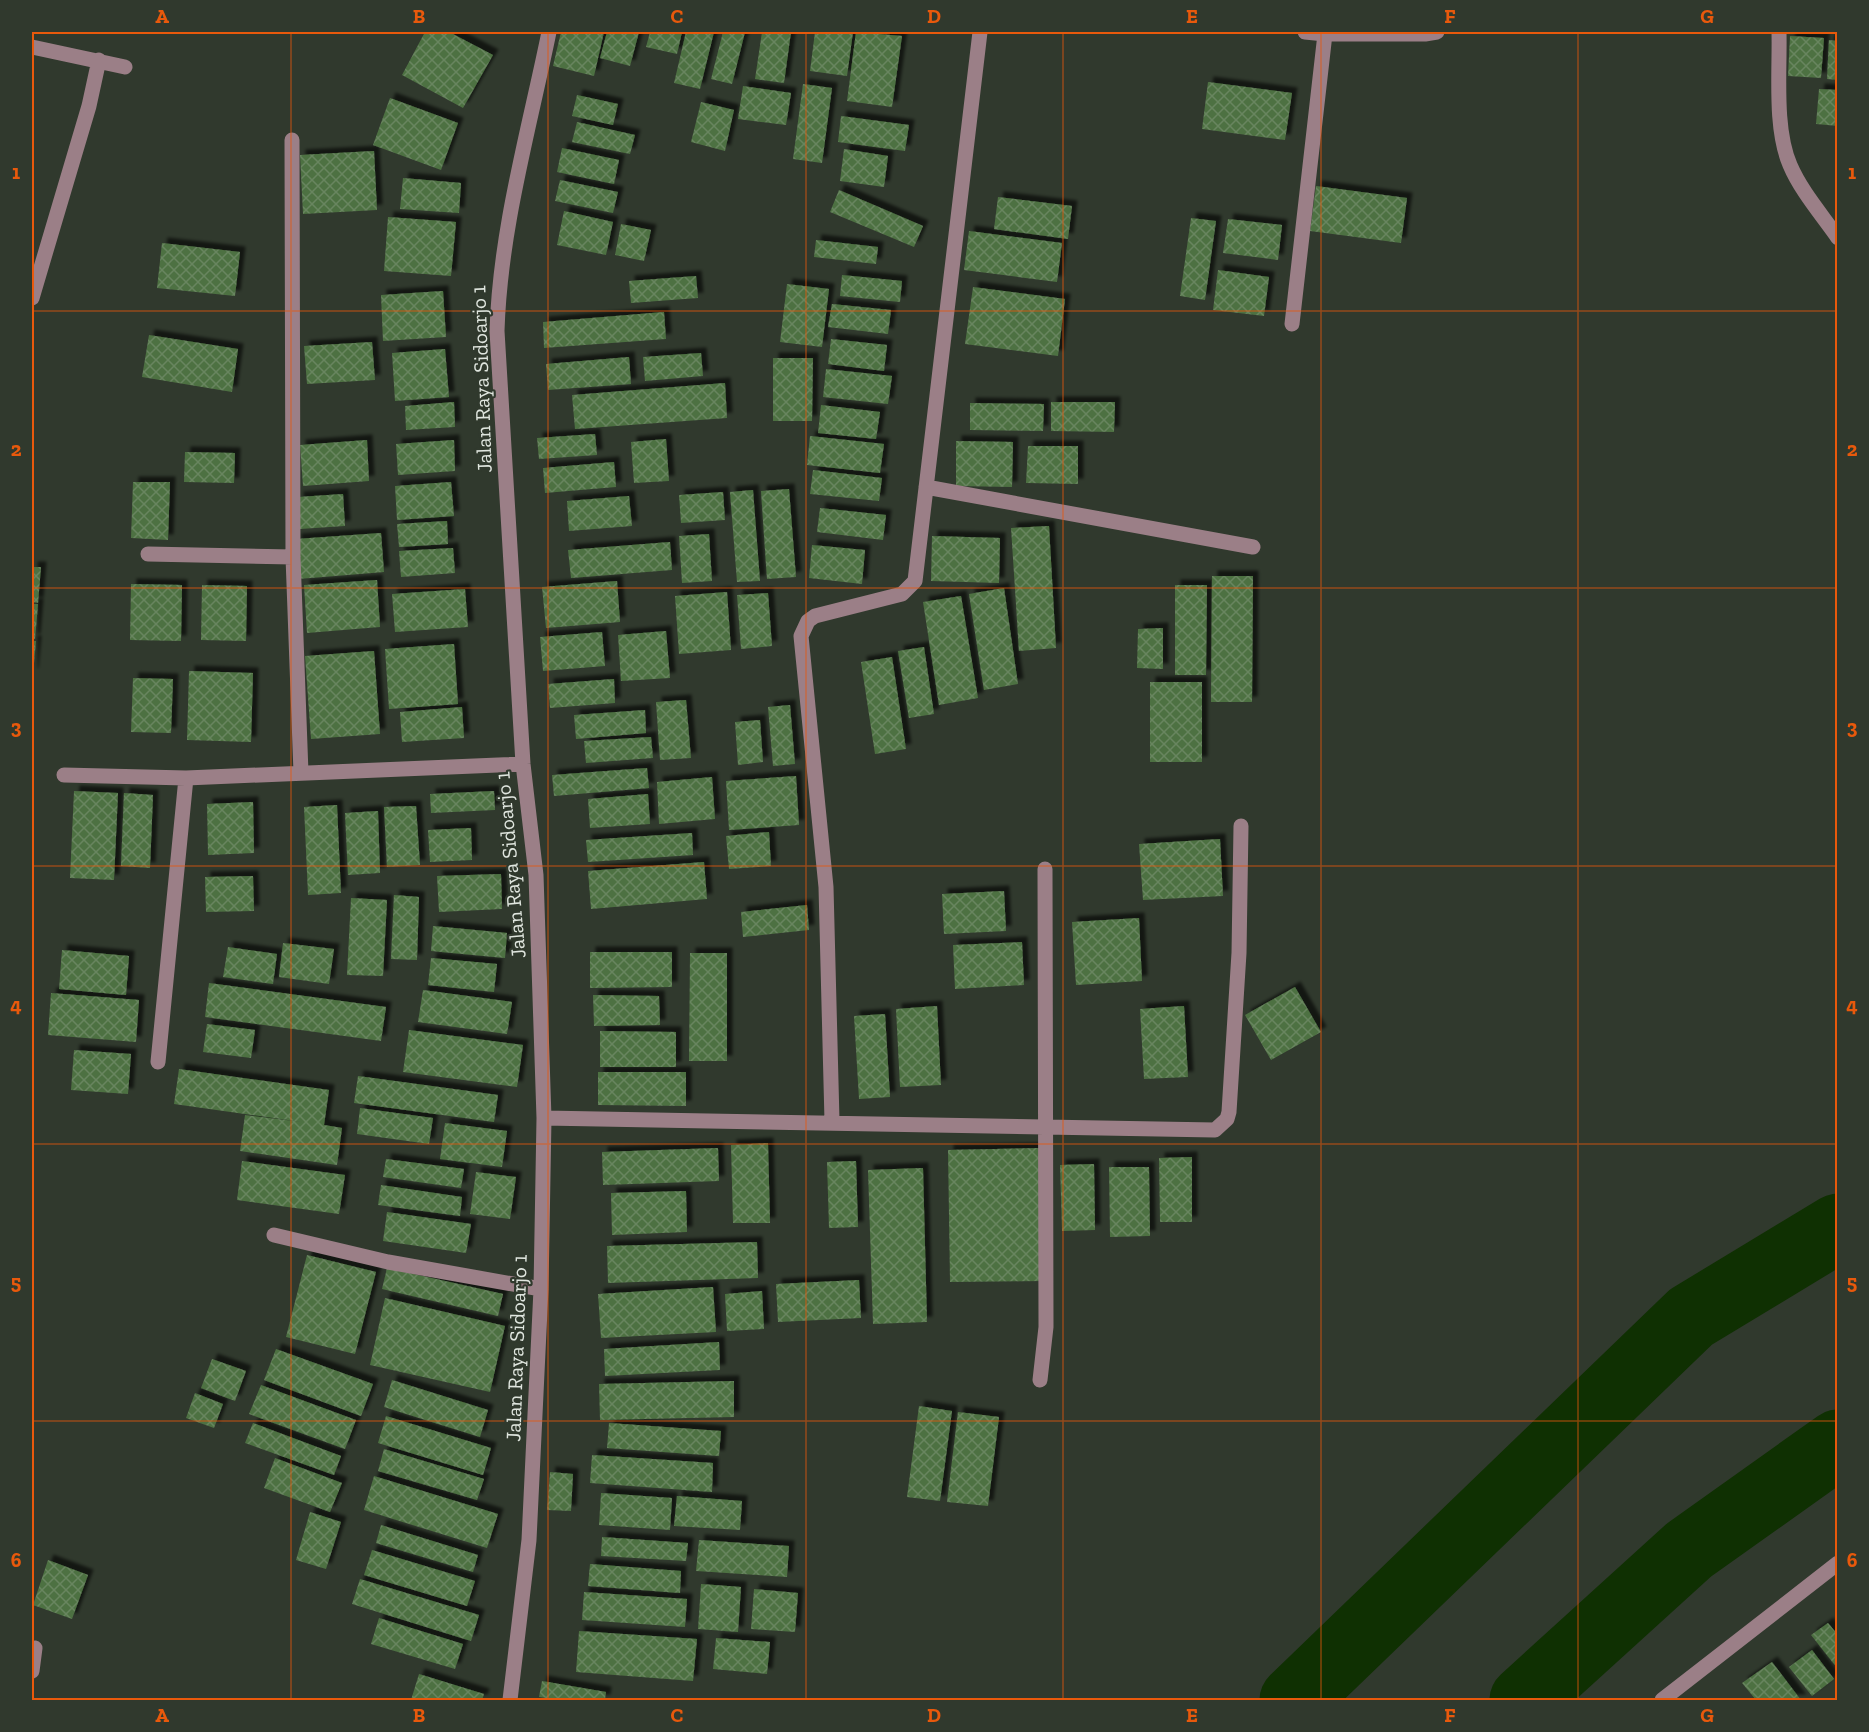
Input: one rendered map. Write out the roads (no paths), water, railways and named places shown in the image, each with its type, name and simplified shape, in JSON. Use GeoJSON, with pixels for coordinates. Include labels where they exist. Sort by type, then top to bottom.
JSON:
{"type":"FeatureCollection","features":[{"type":"Feature","properties":{"kind":"street","name":"Jalan Raya Sidoarjo 1"},"geometry":{"type":"LineString","coordinates":[[510,1701],[529,1540],[541,1289],[544,1118],[536,875],[523,764],[497,331],[498,280],[549,32]]}},
{"type":"Feature","properties":{"kind":"street"},"geometry":{"type":"LineString","coordinates":[[832,1121],[826,887],[801,636],[808,621],[815,616],[890,598],[910,589],[917,574],[981,32]]}},
{"type":"Feature","properties":{"kind":"street"},"geometry":{"type":"LineString","coordinates":[[1305,32],[1325,34],[1437,32]]}},
{"type":"Feature","properties":{"kind":"street"},"geometry":{"type":"LineString","coordinates":[[1779,32],[1781,125],[1786,153],[1796,176],[1838,238]]}},
{"type":"Feature","properties":{"kind":"street"},"geometry":{"type":"LineString","coordinates":[[1292,324],[1325,34]]}},
{"type":"Feature","properties":{"kind":"street"},"geometry":{"type":"LineString","coordinates":[[32,47],[125,67]]}},
{"type":"Feature","properties":{"kind":"street"},"geometry":{"type":"LineString","coordinates":[[32,298],[34,283],[89,106],[99,60]]}},
{"type":"Feature","properties":{"kind":"street"},"geometry":{"type":"LineString","coordinates":[[292,140],[293,557],[301,773]]}},
{"type":"Feature","properties":{"kind":"street"},"geometry":{"type":"LineString","coordinates":[[926,487],[1253,548]]}},
{"type":"Feature","properties":{"kind":"street"},"geometry":{"type":"LineString","coordinates":[[148,554],[293,557]]}},
{"type":"Feature","properties":{"kind":"street"},"geometry":{"type":"LineString","coordinates":[[64,775],[186,778],[523,764]]}},
{"type":"Feature","properties":{"kind":"street"},"geometry":{"type":"LineString","coordinates":[[158,1062],[186,778]]}},
{"type":"Feature","properties":{"kind":"street"},"geometry":{"type":"LineString","coordinates":[[544,1118],[832,1121],[1207,1132],[1215,1130],[1227,1119],[1239,953],[1241,826]]}},
{"type":"Feature","properties":{"kind":"street"},"geometry":{"type":"LineString","coordinates":[[1040,1380],[1046,1328],[1045,869]]}},
{"type":"Feature","properties":{"kind":"street"},"geometry":{"type":"LineString","coordinates":[[274,1235],[388,1262],[541,1289]]}},
{"type":"Feature","properties":{"kind":"street"},"geometry":{"type":"LineString","coordinates":[[1662,1701],[1838,1563]]}},
{"type":"Feature","properties":{"kind":"street"},"geometry":{"type":"LineString","coordinates":[[32,1671],[35,1648]]}},
{"type":"Feature","properties":{"kind":"waterway"},"geometry":{"type":"LineString","coordinates":[[1294,1700],[1691,1317],[1838,1228]]}},
{"type":"Feature","properties":{"kind":"waterway"},"geometry":{"type":"LineString","coordinates":[[1524,1700],[1689,1550],[1838,1444]]}}]}
